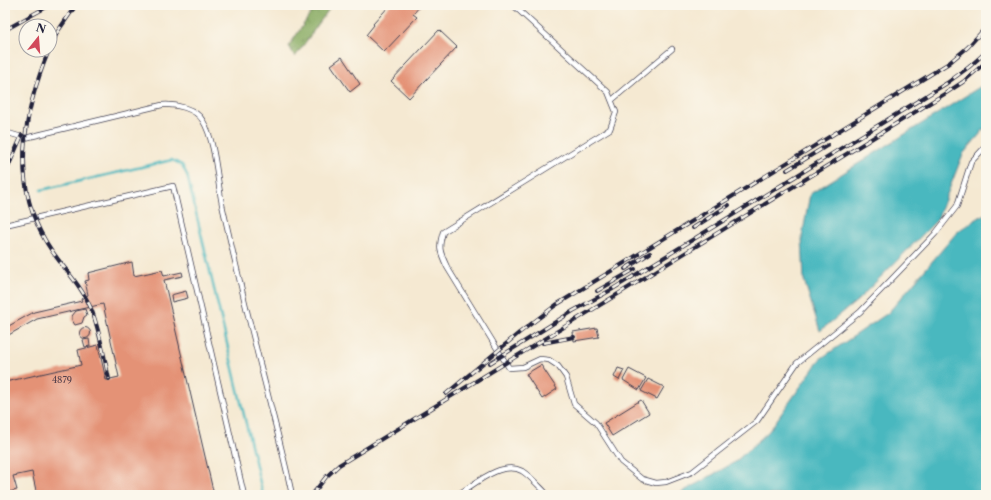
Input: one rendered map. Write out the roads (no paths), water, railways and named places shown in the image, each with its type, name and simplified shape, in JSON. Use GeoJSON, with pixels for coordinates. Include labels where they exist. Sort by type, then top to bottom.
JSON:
{"type":"FeatureCollection","features":[{"type":"Feature","properties":{"kind":"lane"},"geometry":{"type":"LineString","coordinates":[[513,5],[608,92],[616,112],[610,129],[443,232],[439,244],[441,253],[447,267],[509,368],[523,367],[540,358],[549,360],[558,366],[566,377],[574,404],[596,423],[621,462],[642,479],[656,483],[666,482],[692,472],[757,421],[797,363],[860,312],[935,234],[957,206],[971,162],[986,146]]}},
{"type":"Feature","properties":{"kind":"lane"},"geometry":{"type":"LineString","coordinates":[[612,100],[672,49]]}},
{"type":"Feature","properties":{"kind":"lane"},"geometry":{"type":"LineString","coordinates":[[5,132],[25,138],[162,105],[172,104],[192,111],[202,119],[208,132],[222,207],[283,450],[292,495]]}},
{"type":"Feature","properties":{"kind":"lane"},"geometry":{"type":"LineString","coordinates":[[5,225],[172,186],[244,495]]}},
{"type":"Feature","properties":{"kind":"lane"},"geometry":{"type":"LineString","coordinates":[[457,495],[494,472],[511,467],[522,471],[545,492]]}},
{"type":"Feature","properties":{"kind":"water"},"geometry":{"type":"Polygon","coordinates":[[[986,83],[986,127],[963,154],[937,220],[858,300],[820,331],[804,280],[802,237],[810,194],[986,83]]]}},
{"type":"Feature","properties":{"kind":"water"},"geometry":{"type":"Polygon","coordinates":[[[986,213],[986,495],[677,495],[735,462],[769,431],[820,359],[888,313],[958,231],[986,213]]]}},
{"type":"Feature","properties":{"kind":"waterway"},"geometry":{"type":"LineString","coordinates":[[41,190],[172,160],[182,165],[187,175],[263,495]]}},
{"type":"Feature","properties":{"kind":"railway"},"geometry":{"type":"LineString","coordinates":[[5,30],[50,5]]}},
{"type":"Feature","properties":{"kind":"railway"},"geometry":{"type":"LineString","coordinates":[[58,31],[76,5]]}},
{"type":"Feature","properties":{"kind":"railway"},"geometry":{"type":"LineString","coordinates":[[446,394],[519,333],[556,305],[949,63],[968,47],[986,27]]}},
{"type":"Feature","properties":{"kind":"railway"},"geometry":{"type":"LineString","coordinates":[[490,363],[947,83],[986,52]]}},
{"type":"Feature","properties":{"kind":"railway"},"geometry":{"type":"LineString","coordinates":[[46,58],[33,97],[24,145],[24,170],[27,194],[34,217],[45,240],[88,301],[100,336],[109,379]]}},
{"type":"Feature","properties":{"kind":"railway"},"geometry":{"type":"LineString","coordinates":[[312,495],[326,477],[339,465],[946,93],[963,82],[986,62]]}},
{"type":"Feature","properties":{"kind":"railway"},"geometry":{"type":"LineString","coordinates":[[5,174],[22,135]]}},
{"type":"Feature","properties":{"kind":"railway"},"geometry":{"type":"LineString","coordinates":[[787,170],[828,145]]}},
{"type":"Feature","properties":{"kind":"railway"},"geometry":{"type":"LineString","coordinates":[[693,228],[729,205]]}},
{"type":"Feature","properties":{"kind":"railway"},"geometry":{"type":"LineString","coordinates":[[625,269],[650,253]]}},
{"type":"Feature","properties":{"kind":"railway"},"geometry":{"type":"LineString","coordinates":[[597,291],[635,269]]}},
{"type":"Feature","properties":{"kind":"railway"},"geometry":{"type":"LineString","coordinates":[[543,343],[574,337]]}}]}
